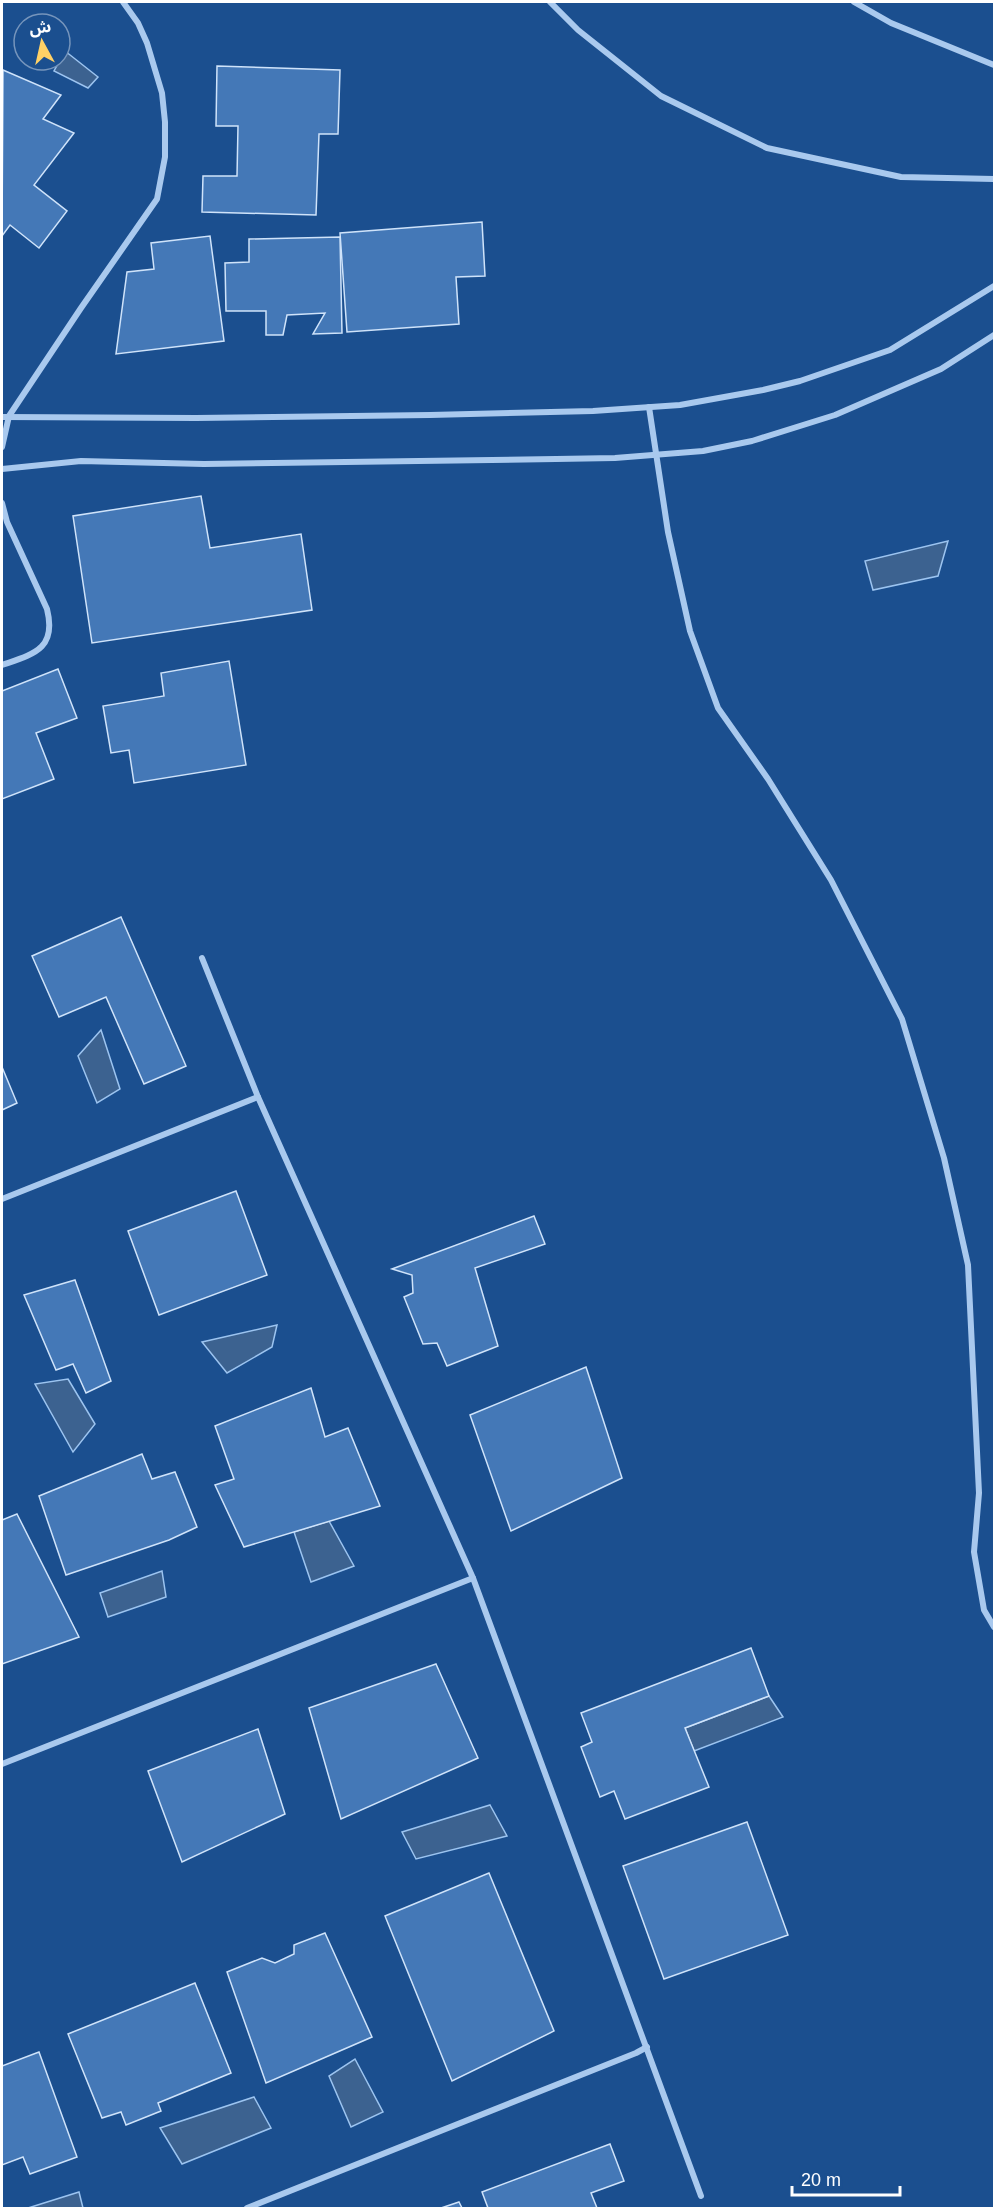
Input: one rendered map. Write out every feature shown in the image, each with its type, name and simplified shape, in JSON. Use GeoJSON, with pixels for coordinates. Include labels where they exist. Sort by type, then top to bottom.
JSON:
{"type":"FeatureCollection","features":[{"type":"Feature","properties":{"kind":"street"},"geometry":{"type":"LineString","coordinates":[[2,447],[9,416],[157,199],[165,158],[162,93],[147,43],[138,23],[123,2]]}},
{"type":"Feature","properties":{"kind":"street"},"geometry":{"type":"LineString","coordinates":[[550,2],[578,30],[662,96],[767,148],[901,177],[994,179]]}},
{"type":"Feature","properties":{"kind":"street"},"geometry":{"type":"LineString","coordinates":[[854,2],[891,23],[994,65]]}},
{"type":"Feature","properties":{"kind":"street"},"geometry":{"type":"LineString","coordinates":[[2,417],[34,419],[430,416],[593,411],[690,404],[753,393],[800,381],[890,350],[994,286]]}},
{"type":"Feature","properties":{"kind":"street"},"geometry":{"type":"LineString","coordinates":[[2,469],[81,462],[216,464],[615,458],[703,451],[752,441],[835,415],[941,369],[994,335]]}},
{"type":"Feature","properties":{"kind":"street"},"geometry":{"type":"LineString","coordinates":[[649,407],[668,532],[690,631],[718,708],[768,779],[831,880],[902,1019],[944,1158],[968,1266],[979,1493],[974,1552],[984,1610],[994,1627]]}},
{"type":"Feature","properties":{"kind":"street"},"geometry":{"type":"LineString","coordinates":[[2,503],[7,522],[47,609],[51,624],[45,645],[38,651],[2,665]]}},
{"type":"Feature","properties":{"kind":"street"},"geometry":{"type":"LineString","coordinates":[[202,958],[258,1097],[474,1578],[701,2196]]}},
{"type":"Feature","properties":{"kind":"street"},"geometry":{"type":"LineString","coordinates":[[2,1199],[258,1097]]}},
{"type":"Feature","properties":{"kind":"street"},"geometry":{"type":"LineString","coordinates":[[2,1764],[474,1578]]}},
{"type":"Feature","properties":{"kind":"street"},"geometry":{"type":"LineString","coordinates":[[247,2208],[625,2058],[647,2047]]}},
{"type":"Feature","properties":{"kind":"water"},"geometry":{"type":"Polygon","coordinates":[[[72,57],[98,77],[88,88],[56,72],[72,72],[72,57]]]}},
{"type":"Feature","properties":{"kind":"water"},"geometry":{"type":"Polygon","coordinates":[[[948,541],[938,576],[873,590],[865,561],[948,541]]]}},
{"type":"Feature","properties":{"kind":"water"},"geometry":{"type":"Polygon","coordinates":[[[101,1030],[120,1089],[97,1103],[78,1056],[101,1030]]]}},
{"type":"Feature","properties":{"kind":"water"},"geometry":{"type":"Polygon","coordinates":[[[277,1325],[272,1347],[227,1373],[202,1342],[277,1325]]]}},
{"type":"Feature","properties":{"kind":"water"},"geometry":{"type":"Polygon","coordinates":[[[68,1379],[95,1424],[73,1452],[35,1384],[68,1379]]]}},
{"type":"Feature","properties":{"kind":"water"},"geometry":{"type":"Polygon","coordinates":[[[329,1521],[354,1566],[311,1582],[294,1532],[329,1521]]]}},
{"type":"Feature","properties":{"kind":"water"},"geometry":{"type":"Polygon","coordinates":[[[162,1571],[166,1597],[108,1617],[100,1593],[162,1571]]]}},
{"type":"Feature","properties":{"kind":"water"},"geometry":{"type":"Polygon","coordinates":[[[769,1696],[783,1717],[694,1751],[685,1728],[769,1696]]]}},
{"type":"Feature","properties":{"kind":"water"},"geometry":{"type":"Polygon","coordinates":[[[490,1805],[507,1836],[416,1859],[402,1832],[490,1805]]]}},
{"type":"Feature","properties":{"kind":"water"},"geometry":{"type":"Polygon","coordinates":[[[355,2059],[383,2112],[351,2127],[329,2076],[355,2059]]]}},
{"type":"Feature","properties":{"kind":"water"},"geometry":{"type":"Polygon","coordinates":[[[254,2097],[271,2128],[182,2164],[160,2128],[254,2097]]]}},
{"type":"Feature","properties":{"kind":"water"},"geometry":{"type":"Polygon","coordinates":[[[79,2192],[83,2208],[28,2208],[79,2192]]]}},
{"type":"Feature","properties":{"kind":"building"},"geometry":{"type":"Polygon","coordinates":[[[217,66],[340,70],[338,134],[319,134],[316,215],[202,212],[203,176],[237,176],[238,126],[216,126],[217,66]]]}},
{"type":"Feature","properties":{"kind":"building"},"geometry":{"type":"Polygon","coordinates":[[[3,70],[61,95],[43,119],[74,133],[34,185],[67,211],[39,248],[10,225],[2,236],[3,70]]]}},
{"type":"Feature","properties":{"kind":"building"},"geometry":{"type":"Polygon","coordinates":[[[482,222],[485,276],[456,277],[459,324],[347,332],[340,233],[482,222]]]}},
{"type":"Feature","properties":{"kind":"building"},"geometry":{"type":"Polygon","coordinates":[[[210,236],[224,341],[116,354],[127,272],[154,269],[151,243],[210,236]]]}},
{"type":"Feature","properties":{"kind":"building"},"geometry":{"type":"Polygon","coordinates":[[[340,237],[342,333],[313,334],[325,313],[287,315],[283,335],[266,335],[266,311],[226,311],[225,263],[249,262],[249,239],[340,237]]]}},
{"type":"Feature","properties":{"kind":"building"},"geometry":{"type":"Polygon","coordinates":[[[201,496],[210,548],[301,534],[312,610],[92,643],[73,516],[201,496]]]}},
{"type":"Feature","properties":{"kind":"building"},"geometry":{"type":"Polygon","coordinates":[[[229,661],[246,765],[134,783],[129,750],[111,753],[103,706],[164,696],[161,673],[229,661]]]}},
{"type":"Feature","properties":{"kind":"building"},"geometry":{"type":"Polygon","coordinates":[[[58,669],[77,718],[36,733],[54,779],[2,799],[2,691],[58,669]]]}},
{"type":"Feature","properties":{"kind":"building"},"geometry":{"type":"Polygon","coordinates":[[[121,917],[186,1066],[144,1084],[106,997],[59,1017],[32,956],[121,917]]]}},
{"type":"Feature","properties":{"kind":"building"},"geometry":{"type":"Polygon","coordinates":[[[2,1067],[17,1103],[2,1110],[2,1067]]]}},
{"type":"Feature","properties":{"kind":"building"},"geometry":{"type":"Polygon","coordinates":[[[236,1191],[267,1275],[159,1315],[128,1231],[236,1191]]]}},
{"type":"Feature","properties":{"kind":"building"},"geometry":{"type":"Polygon","coordinates":[[[534,1216],[545,1244],[475,1268],[498,1346],[447,1366],[437,1343],[423,1344],[404,1297],[413,1293],[412,1275],[392,1269],[534,1216]]]}},
{"type":"Feature","properties":{"kind":"building"},"geometry":{"type":"Polygon","coordinates":[[[75,1280],[111,1381],[86,1393],[73,1364],[56,1370],[24,1295],[75,1280]]]}},
{"type":"Feature","properties":{"kind":"building"},"geometry":{"type":"Polygon","coordinates":[[[586,1367],[622,1478],[511,1531],[470,1415],[586,1367]]]}},
{"type":"Feature","properties":{"kind":"building"},"geometry":{"type":"Polygon","coordinates":[[[311,1388],[325,1437],[348,1428],[380,1506],[244,1547],[215,1485],[234,1479],[215,1426],[311,1388]]]}},
{"type":"Feature","properties":{"kind":"building"},"geometry":{"type":"Polygon","coordinates":[[[142,1454],[152,1479],[175,1472],[197,1527],[169,1540],[66,1575],[39,1496],[142,1454]]]}},
{"type":"Feature","properties":{"kind":"building"},"geometry":{"type":"Polygon","coordinates":[[[17,1514],[79,1637],[2,1664],[2,1520],[17,1514]]]}},
{"type":"Feature","properties":{"kind":"building"},"geometry":{"type":"Polygon","coordinates":[[[751,1648],[769,1696],[685,1728],[709,1787],[625,1819],[614,1791],[600,1797],[581,1747],[592,1742],[581,1713],[751,1648]]]}},
{"type":"Feature","properties":{"kind":"building"},"geometry":{"type":"Polygon","coordinates":[[[436,1664],[478,1758],[341,1819],[309,1708],[436,1664]]]}},
{"type":"Feature","properties":{"kind":"building"},"geometry":{"type":"Polygon","coordinates":[[[258,1729],[285,1814],[182,1862],[148,1771],[258,1729]]]}},
{"type":"Feature","properties":{"kind":"building"},"geometry":{"type":"Polygon","coordinates":[[[747,1822],[788,1935],[664,1979],[623,1866],[747,1822]]]}},
{"type":"Feature","properties":{"kind":"building"},"geometry":{"type":"Polygon","coordinates":[[[489,1873],[554,2031],[452,2081],[385,1916],[489,1873]]]}},
{"type":"Feature","properties":{"kind":"building"},"geometry":{"type":"Polygon","coordinates":[[[325,1933],[372,2037],[266,2083],[227,1972],[262,1958],[275,1963],[294,1954],[294,1945],[325,1933]]]}},
{"type":"Feature","properties":{"kind":"building"},"geometry":{"type":"Polygon","coordinates":[[[195,1983],[231,2073],[158,2103],[161,2111],[126,2125],[121,2112],[102,2118],[68,2034],[195,1983]]]}},
{"type":"Feature","properties":{"kind":"building"},"geometry":{"type":"Polygon","coordinates":[[[39,2052],[77,2157],[30,2174],[23,2157],[2,2165],[2,2066],[39,2052]]]}},
{"type":"Feature","properties":{"kind":"building"},"geometry":{"type":"Polygon","coordinates":[[[610,2144],[624,2181],[591,2193],[597,2208],[488,2208],[482,2192],[610,2144]]]}},
{"type":"Feature","properties":{"kind":"building"},"geometry":{"type":"Polygon","coordinates":[[[459,2202],[462,2208],[441,2208],[459,2202]]]}}]}
